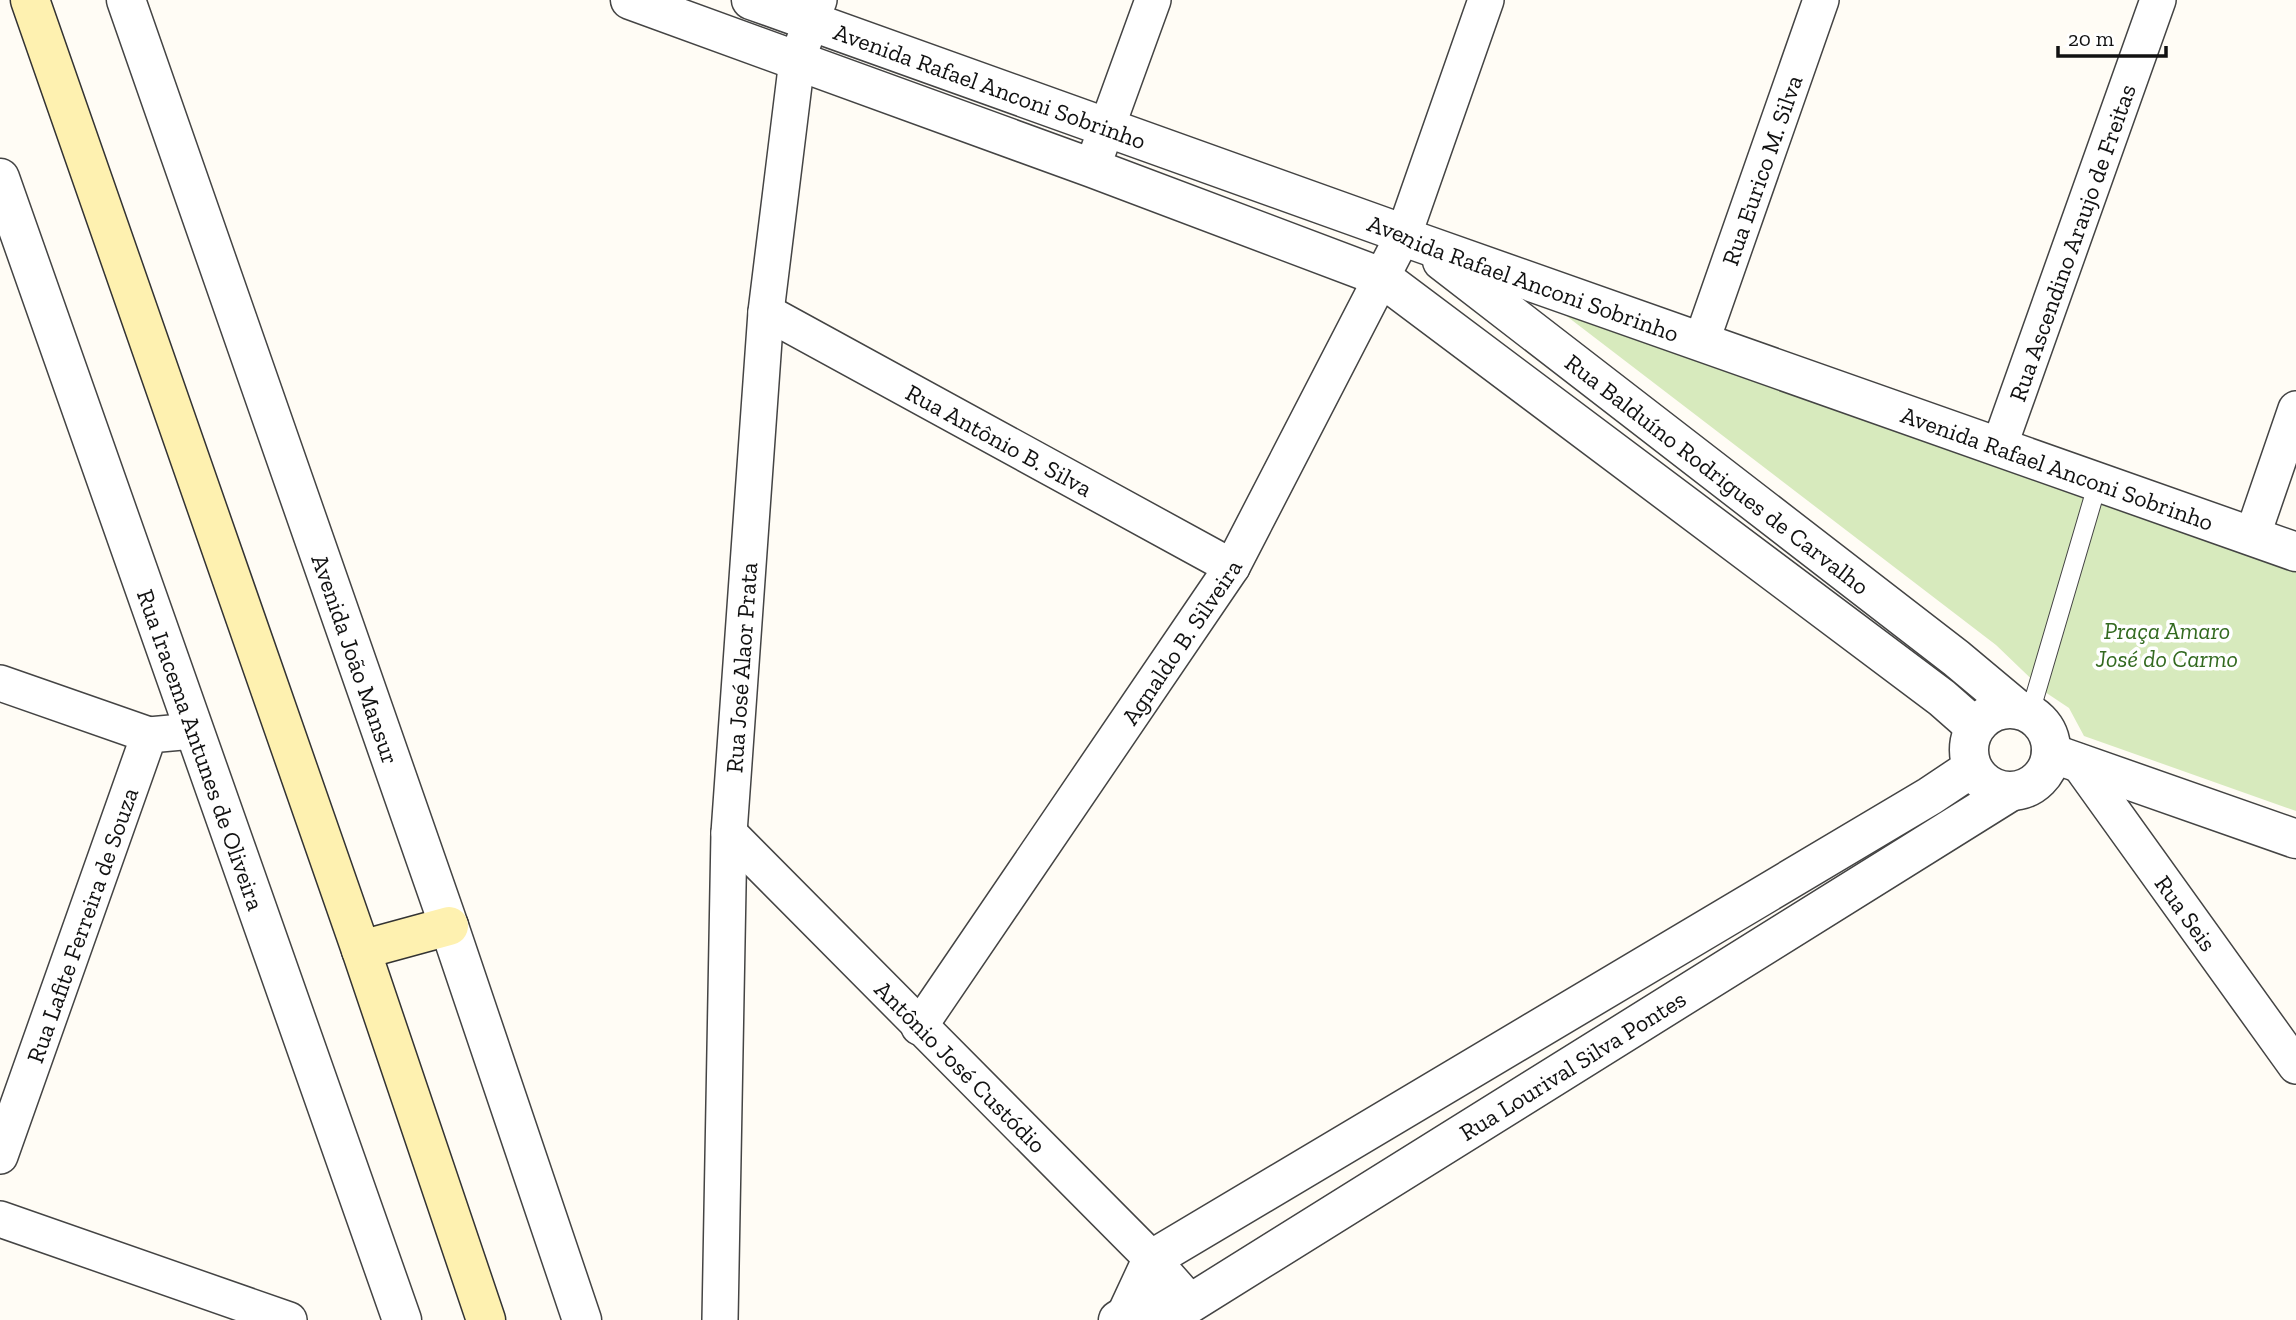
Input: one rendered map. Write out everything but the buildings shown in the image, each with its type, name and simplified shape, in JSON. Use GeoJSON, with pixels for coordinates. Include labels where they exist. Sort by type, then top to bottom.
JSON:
{"type":"FeatureCollection","features":[{"type":"Feature","properties":{"kind":"main road"},"geometry":{"type":"LineString","coordinates":[[30,0],[361,950],[486,1320]]}},
{"type":"Feature","properties":{"kind":"main road"},"geometry":{"type":"LineString","coordinates":[[361,950],[449,926]]}},
{"type":"Feature","properties":{"kind":"street","name":"Avenida João Mansur"},"geometry":{"type":"LineString","coordinates":[[126,0],[449,926],[582,1320]]}},
{"type":"Feature","properties":{"kind":"street","name":"Avenida Rafael Anconi Sobrinho"},"geometry":{"type":"LineString","coordinates":[[630,0],[1093,168],[1381,277]]}},
{"type":"Feature","properties":{"kind":"street","name":"Avenida Rafael Anconi Sobrinho"},"geometry":{"type":"LineString","coordinates":[[751,0],[815,11],[1107,127],[2296,552]]}},
{"type":"Feature","properties":{"kind":"street"},"geometry":{"type":"LineString","coordinates":[[1093,168],[1153,0]]}},
{"type":"Feature","properties":{"kind":"street","name":"Agnaldo B. Silveira"},"geometry":{"type":"LineString","coordinates":[[919,1027],[1232,566],[1381,277],[1409,237],[1486,0]]}},
{"type":"Feature","properties":{"kind":"street","name":"Rua Eurico M. Silva"},"geometry":{"type":"LineString","coordinates":[[1702,340],[1821,0]]}},
{"type":"Feature","properties":{"kind":"street","name":"Rua Ascendino Araujo de Freitas"},"geometry":{"type":"LineString","coordinates":[[1999,447],[2158,0]]}},
{"type":"Feature","properties":{"kind":"street","name":"Rua José Alaor Prata"},"geometry":{"type":"LineString","coordinates":[[720,1320],[729,833],[766,312],[797,60],[815,11]]}},
{"type":"Feature","properties":{"kind":"street","name":"Rua Iracema Antunes de Oliveira"},"geometry":{"type":"LineString","coordinates":[[0,178],[11,235],[193,731],[401,1320]]}},
{"type":"Feature","properties":{"kind":"street","name":"Rua Balduíno Rodrigues de Carvalho"},"geometry":{"type":"LineString","coordinates":[[1409,237],[2023,711]]}},
{"type":"Feature","properties":{"kind":"street","name":"Rua Balduíno Rodrigues de Carvalho"},"geometry":{"type":"LineString","coordinates":[[1381,277],[1942,698],[1975,727]]}},
{"type":"Feature","properties":{"kind":"street","name":"Rua Antônio B. Silva"},"geometry":{"type":"LineString","coordinates":[[766,312],[1232,566]]}},
{"type":"Feature","properties":{"kind":"street"},"geometry":{"type":"LineString","coordinates":[[2252,537],[2296,409]]}},
{"type":"Feature","properties":{"kind":"street"},"geometry":{"type":"LineString","coordinates":[[0,683],[149,735],[193,731]]}},
{"type":"Feature","properties":{"kind":"street"},"geometry":{"type":"LineString","coordinates":[[2064,757],[2049,765],[2043,776],[2033,784],[2010,792],[1994,789],[1981,780],[1972,768],[1969,740],[1975,727],[1987,715],[2001,709],[2023,711],[2042,723],[2064,757],[2296,839]]}},
{"type":"Feature","properties":{"kind":"street","name":"Rua Lafite Ferreira de Souza"},"geometry":{"type":"LineString","coordinates":[[0,1156],[149,735]]}},
{"type":"Feature","properties":{"kind":"street","name":"Rua Seis"},"geometry":{"type":"LineString","coordinates":[[2064,757],[2296,1066]]}},
{"type":"Feature","properties":{"kind":"street","name":"Rua Lourival Silva Pontes"},"geometry":{"type":"LineString","coordinates":[[1122,1317],[1152,1259],[1930,796],[1972,768]]}},
{"type":"Feature","properties":{"kind":"street","name":"Rua Lourival Silva Pontes"},"geometry":{"type":"LineString","coordinates":[[1122,1317],[1191,1303],[2010,792]]}},
{"type":"Feature","properties":{"kind":"street","name":"Antônio José Custódio"},"geometry":{"type":"LineString","coordinates":[[729,833],[1152,1259],[1191,1303]]}},
{"type":"Feature","properties":{"kind":"street"},"geometry":{"type":"LineString","coordinates":[[0,1219],[289,1320]]}},
{"type":"Feature","properties":{"kind":"lane"},"geometry":{"type":"LineString","coordinates":[[2023,711],[2098,482]]}},
{"type":"Feature","properties":{"kind":"green space","name":"Praça Amaro José do Carmo"},"geometry":{"type":"Polygon","coordinates":[[[1543,298],[2296,568],[2296,811],[2084,736],[2069,708],[2045,692],[1996,645],[1543,298]]]}}]}
